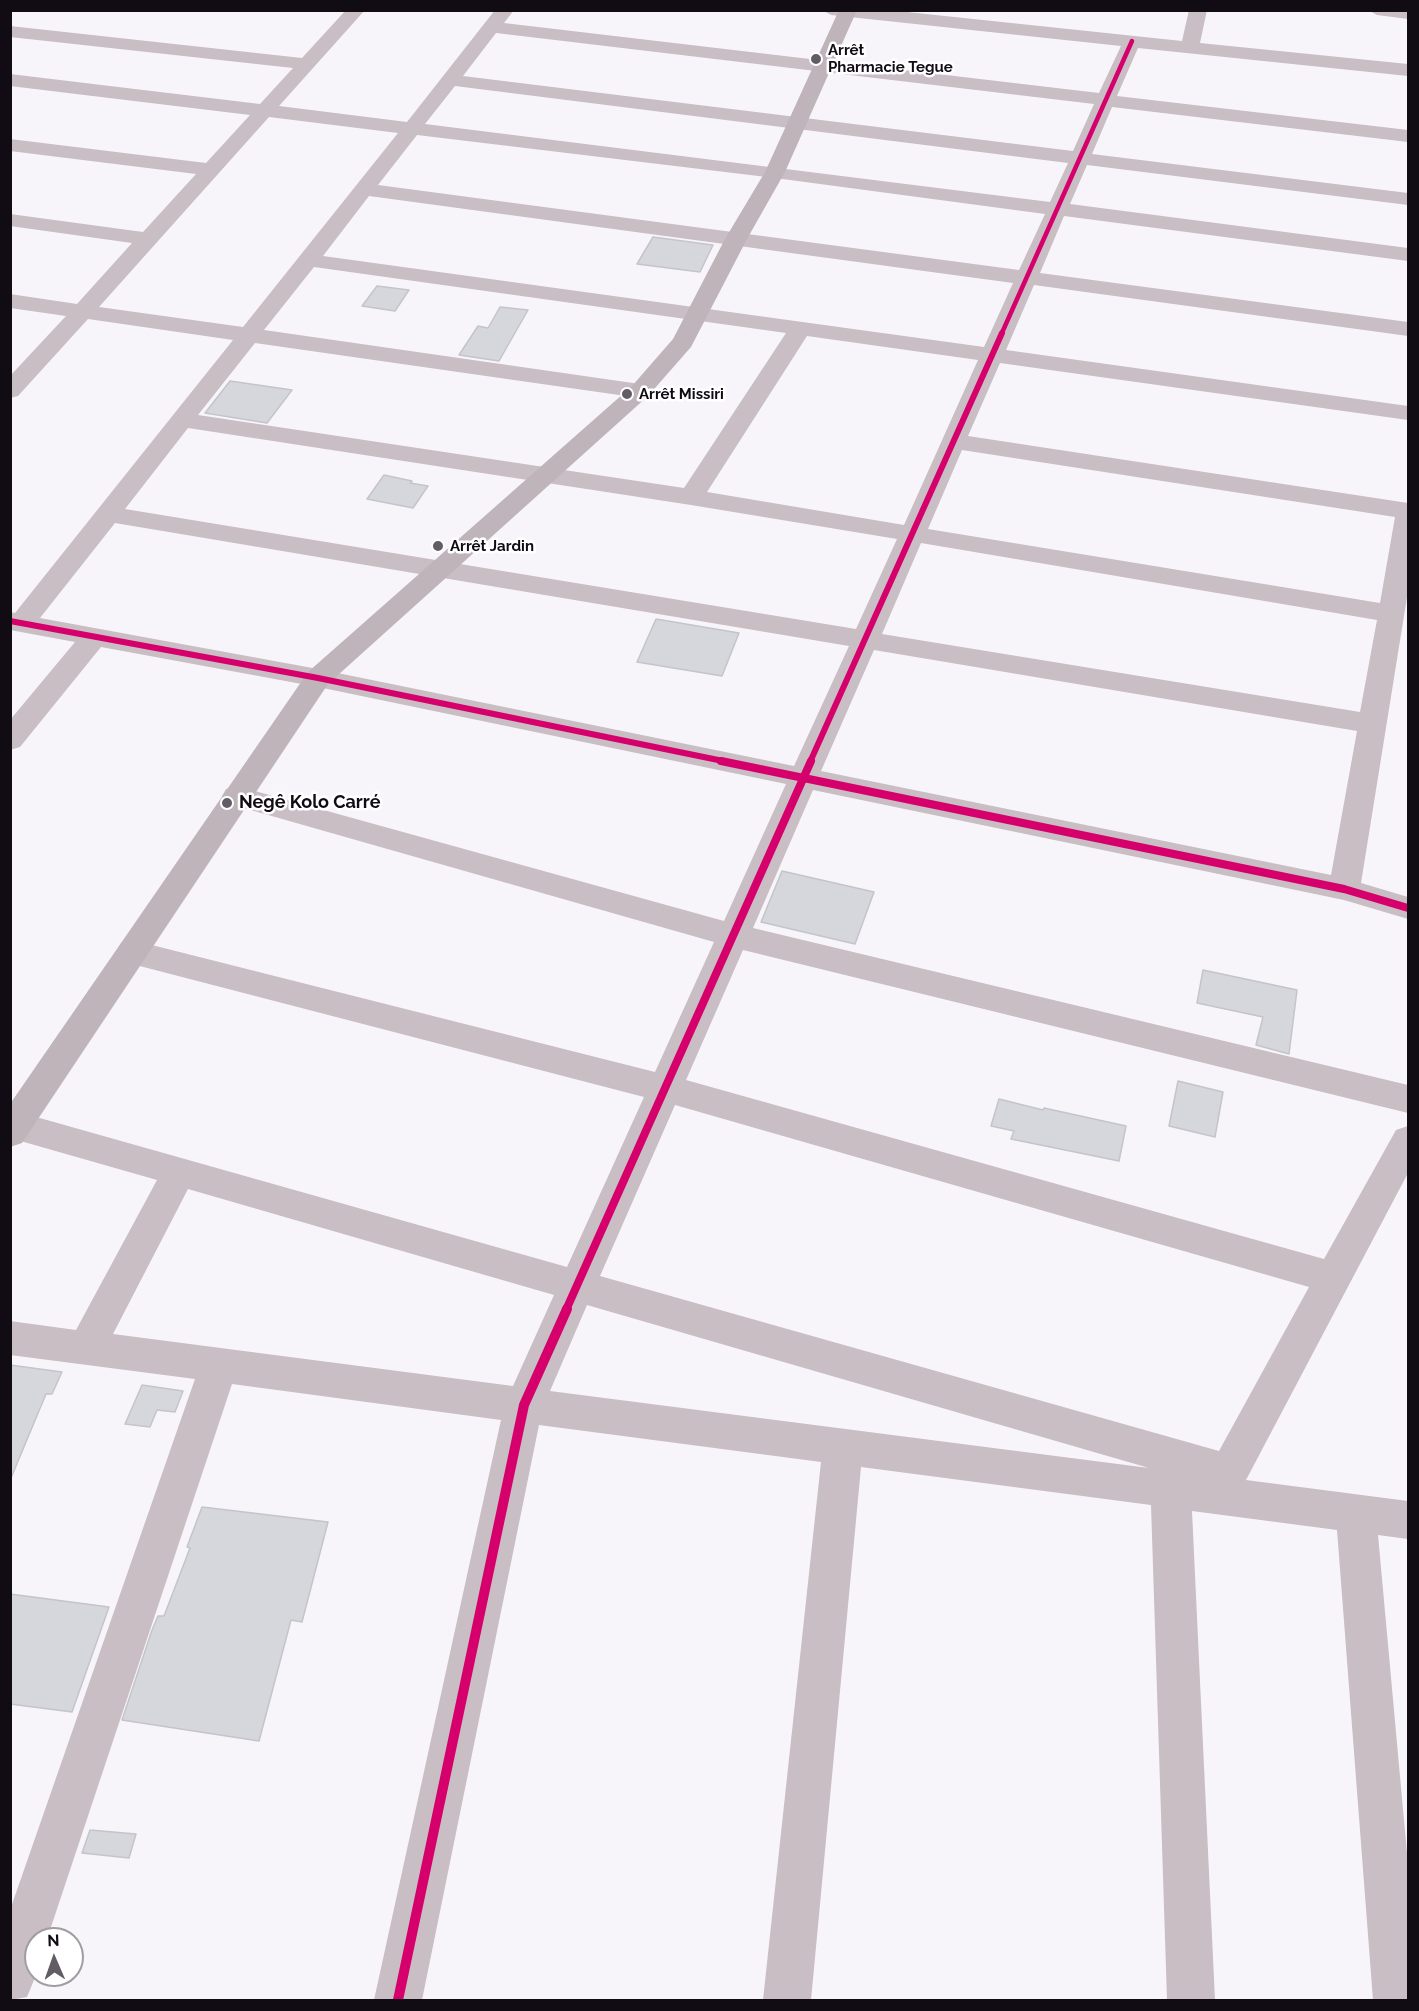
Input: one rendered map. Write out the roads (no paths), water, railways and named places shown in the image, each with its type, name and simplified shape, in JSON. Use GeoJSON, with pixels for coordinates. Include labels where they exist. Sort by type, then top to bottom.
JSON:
{"type":"FeatureCollection","features":[{"type":"Feature","properties":{"kind":"street"},"geometry":{"type":"LineString","coordinates":[[332,10],[355,12]]}},
{"type":"Feature","properties":{"kind":"street"},"geometry":{"type":"LineString","coordinates":[[1190,47],[1198,10]]}},
{"type":"Feature","properties":{"kind":"street"},"geometry":{"type":"LineString","coordinates":[[1377,10],[1408,14]]}},
{"type":"Feature","properties":{"kind":"street"},"geometry":{"type":"LineString","coordinates":[[1408,70],[842,11],[823,67],[775,172],[736,239],[696,314],[684,342],[640,391],[318,678],[13,1129],[179,1172],[576,1286],[1223,1484],[1356,1513],[1408,1520]]}},
{"type":"Feature","properties":{"kind":"street"},"geometry":{"type":"LineString","coordinates":[[11,391],[355,12]]}},
{"type":"Feature","properties":{"kind":"street"},"geometry":{"type":"LineString","coordinates":[[16,622],[108,514],[499,19],[823,67],[1408,136]]}},
{"type":"Feature","properties":{"kind":"street"},"geometry":{"type":"LineString","coordinates":[[10,31],[307,64]]}},
{"type":"Feature","properties":{"kind":"street"},"geometry":{"type":"LineString","coordinates":[[398,2001],[524,1405],[1132,41]]}},
{"type":"Feature","properties":{"kind":"street"},"geometry":{"type":"LineString","coordinates":[[10,80],[775,172],[1408,255]]}},
{"type":"Feature","properties":{"kind":"street"},"geometry":{"type":"LineString","coordinates":[[450,80],[1408,199]]}},
{"type":"Feature","properties":{"kind":"street"},"geometry":{"type":"LineString","coordinates":[[10,145],[211,170]]}},
{"type":"Feature","properties":{"kind":"street"},"geometry":{"type":"LineString","coordinates":[[364,189],[1408,329]]}},
{"type":"Feature","properties":{"kind":"street"},"geometry":{"type":"LineString","coordinates":[[10,220],[149,238]]}},
{"type":"Feature","properties":{"kind":"street"},"geometry":{"type":"LineString","coordinates":[[308,260],[1408,413]]}},
{"type":"Feature","properties":{"kind":"street"},"geometry":{"type":"LineString","coordinates":[[10,301],[640,391]]}},
{"type":"Feature","properties":{"kind":"street"},"geometry":{"type":"LineString","coordinates":[[691,497],[801,328]]}},
{"type":"Feature","properties":{"kind":"street"},"geometry":{"type":"LineString","coordinates":[[182,420],[691,497],[1392,614]]}},
{"type":"Feature","properties":{"kind":"street"},"geometry":{"type":"LineString","coordinates":[[954,441],[1408,511]]}},
{"type":"Feature","properties":{"kind":"street"},"geometry":{"type":"LineString","coordinates":[[108,514],[1373,724]]}},
{"type":"Feature","properties":{"kind":"street"},"geometry":{"type":"LineString","coordinates":[[1344,889],[1408,516]]}},
{"type":"Feature","properties":{"kind":"street"},"geometry":{"type":"LineString","coordinates":[[16,622],[318,678],[803,777],[1344,889],[1408,908]]}},
{"type":"Feature","properties":{"kind":"street"},"geometry":{"type":"LineString","coordinates":[[10,740],[95,636]]}},
{"type":"Feature","properties":{"kind":"street"},"geometry":{"type":"LineString","coordinates":[[237,796],[732,935],[1408,1099]]}},
{"type":"Feature","properties":{"kind":"street"},"geometry":{"type":"LineString","coordinates":[[132,952],[664,1088],[1334,1278]]}},
{"type":"Feature","properties":{"kind":"street"},"geometry":{"type":"LineString","coordinates":[[1223,1484],[1408,1140]]}},
{"type":"Feature","properties":{"kind":"street"},"geometry":{"type":"LineString","coordinates":[[86,1348],[179,1172]]}},
{"type":"Feature","properties":{"kind":"street"},"geometry":{"type":"LineString","coordinates":[[10,1338],[1171,1488],[1223,1484]]}},
{"type":"Feature","properties":{"kind":"street"},"geometry":{"type":"LineString","coordinates":[[10,1980],[219,1365]]}},
{"type":"Feature","properties":{"kind":"street"},"geometry":{"type":"LineString","coordinates":[[787,2001],[843,1446]]}},
{"type":"Feature","properties":{"kind":"street"},"geometry":{"type":"LineString","coordinates":[[1171,1488],[1191,2001]]}},
{"type":"Feature","properties":{"kind":"street"},"geometry":{"type":"LineString","coordinates":[[1356,1513],[1397,2001]]}},
{"type":"Feature","properties":{"kind":"place","name":"Arrêt Pharmacie Tegue"},"geometry":{"type":"Point","coordinates":[816,59]}},
{"type":"Feature","properties":{"kind":"place","name":"Arrêt Missiri"},"geometry":{"type":"Point","coordinates":[627,394]}},
{"type":"Feature","properties":{"kind":"place","name":"Arrêt Jardin"},"geometry":{"type":"Point","coordinates":[438,546]}},
{"type":"Feature","properties":{"kind":"place","name":"Negê Kolo Carré"},"geometry":{"type":"Point","coordinates":[227,803]}}]}
